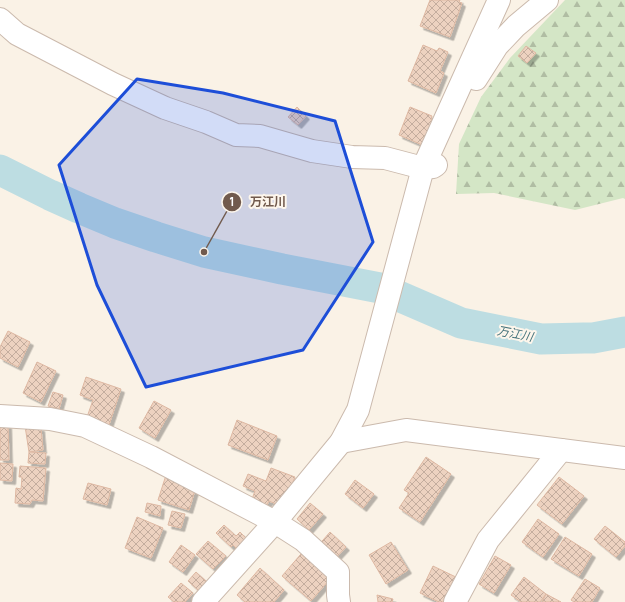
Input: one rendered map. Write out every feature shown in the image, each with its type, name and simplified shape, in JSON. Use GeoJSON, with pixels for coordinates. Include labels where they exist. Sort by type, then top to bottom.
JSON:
{"type":"FeatureCollection","features":[{"type":"Feature","properties":{"kind":"street"},"geometry":{"type":"LineString","coordinates":[[204,602],[275,522],[341,442],[358,410],[422,175],[499,0]]}},
{"type":"Feature","properties":{"kind":"street"},"geometry":{"type":"LineString","coordinates":[[422,175],[442,162],[477,75],[497,46],[516,26],[547,0]]}},
{"type":"Feature","properties":{"kind":"street"},"geometry":{"type":"LineString","coordinates":[[0,19],[17,34],[113,84],[158,105],[206,122],[236,135],[260,136],[312,150],[352,157],[385,158],[422,175]]}},
{"type":"Feature","properties":{"kind":"street"},"geometry":{"type":"LineString","coordinates":[[0,416],[50,419],[85,426],[151,457],[275,522],[302,540],[338,572],[339,602]]}},
{"type":"Feature","properties":{"kind":"street"},"geometry":{"type":"LineString","coordinates":[[341,442],[406,430],[625,458]]}},
{"type":"Feature","properties":{"kind":"street"},"geometry":{"type":"LineString","coordinates":[[454,602],[488,540],[561,450]]}},
{"type":"Feature","properties":{"kind":"highlighted area"},"geometry":{"type":"Polygon","coordinates":[[[137,79],[223,93],[335,121],[373,242],[303,350],[146,387],[97,285],[59,165],[137,79]]]}},
{"type":"Feature","properties":{"kind":"green space"},"geometry":{"type":"Polygon","coordinates":[[[565,0],[625,0],[625,199],[623,198],[575,210],[494,193],[456,194],[459,144],[481,97],[510,58],[565,0]]]}},
{"type":"Feature","properties":{"kind":"building"},"geometry":{"type":"Polygon","coordinates":[[[430,0],[460,0],[459,2],[462,3],[450,37],[420,26],[430,0]]]}},
{"type":"Feature","properties":{"kind":"building"},"geometry":{"type":"Polygon","coordinates":[[[423,45],[437,51],[439,48],[448,52],[440,71],[444,73],[436,93],[408,81],[423,45]]]}},
{"type":"Feature","properties":{"kind":"building"},"geometry":{"type":"Polygon","coordinates":[[[526,46],[536,53],[527,63],[518,56],[526,46]]]}},
{"type":"Feature","properties":{"kind":"building"},"geometry":{"type":"Polygon","coordinates":[[[297,107],[306,116],[298,125],[288,117],[297,107]]]}},
{"type":"Feature","properties":{"kind":"building"},"geometry":{"type":"Polygon","coordinates":[[[410,107],[432,116],[431,120],[436,122],[427,147],[399,135],[410,107]]]}},
{"type":"Feature","properties":{"kind":"building"},"geometry":{"type":"Polygon","coordinates":[[[8,331],[30,342],[18,367],[0,358],[0,347],[8,331]]]}},
{"type":"Feature","properties":{"kind":"building"},"geometry":{"type":"Polygon","coordinates":[[[37,362],[56,371],[41,402],[23,393],[37,362]]]}},
{"type":"Feature","properties":{"kind":"building"},"geometry":{"type":"Polygon","coordinates":[[[86,377],[121,389],[109,425],[87,417],[93,400],[80,395],[86,377]]]}},
{"type":"Feature","properties":{"kind":"building"},"geometry":{"type":"Polygon","coordinates":[[[53,392],[63,395],[59,409],[48,406],[53,392]]]}},
{"type":"Feature","properties":{"kind":"building"},"geometry":{"type":"Polygon","coordinates":[[[154,401],[171,410],[155,438],[139,428],[154,401]]]}},
{"type":"Feature","properties":{"kind":"building"},"geometry":{"type":"Polygon","coordinates":[[[237,420],[277,436],[268,460],[228,445],[237,420]]]}},
{"type":"Feature","properties":{"kind":"building"},"geometry":{"type":"Polygon","coordinates":[[[0,425],[8,425],[9,460],[0,460],[0,425]]]}},
{"type":"Feature","properties":{"kind":"building"},"geometry":{"type":"Polygon","coordinates":[[[25,426],[41,428],[43,450],[29,452],[25,426]]]}},
{"type":"Feature","properties":{"kind":"building"},"geometry":{"type":"Polygon","coordinates":[[[29,452],[46,453],[45,464],[28,463],[29,452]]]}},
{"type":"Feature","properties":{"kind":"building"},"geometry":{"type":"Polygon","coordinates":[[[426,457],[451,474],[420,522],[399,508],[409,493],[404,490],[426,457]]]}},
{"type":"Feature","properties":{"kind":"building"},"geometry":{"type":"Polygon","coordinates":[[[0,463],[13,464],[12,481],[0,480],[0,463]]]}},
{"type":"Feature","properties":{"kind":"building"},"geometry":{"type":"Polygon","coordinates":[[[20,466],[46,468],[43,501],[32,500],[30,504],[15,503],[16,488],[21,489],[22,477],[19,477],[20,466]]]}},
{"type":"Feature","properties":{"kind":"building"},"geometry":{"type":"Polygon","coordinates":[[[271,468],[295,477],[283,507],[269,501],[267,505],[252,499],[255,491],[243,486],[248,474],[266,481],[271,468]]]}},
{"type":"Feature","properties":{"kind":"building"},"geometry":{"type":"Polygon","coordinates":[[[167,472],[196,487],[189,510],[158,500],[167,472]]]}},
{"type":"Feature","properties":{"kind":"building"},"geometry":{"type":"Polygon","coordinates":[[[559,477],[584,496],[562,524],[537,505],[559,477]]]}},
{"type":"Feature","properties":{"kind":"building"},"geometry":{"type":"Polygon","coordinates":[[[355,480],[374,494],[363,508],[345,494],[355,480]]]}},
{"type":"Feature","properties":{"kind":"building"},"geometry":{"type":"Polygon","coordinates":[[[88,483],[111,489],[107,505],[83,499],[88,483]]]}},
{"type":"Feature","properties":{"kind":"building"},"geometry":{"type":"Polygon","coordinates":[[[147,503],[161,506],[160,516],[145,512],[147,503]]]}},
{"type":"Feature","properties":{"kind":"building"},"geometry":{"type":"Polygon","coordinates":[[[310,503],[323,514],[309,530],[297,519],[310,503]]]}},
{"type":"Feature","properties":{"kind":"building"},"geometry":{"type":"Polygon","coordinates":[[[172,511],[185,514],[181,528],[168,525],[172,511]]]}},
{"type":"Feature","properties":{"kind":"building"},"geometry":{"type":"Polygon","coordinates":[[[137,517],[163,528],[151,558],[125,548],[137,517]]]}},
{"type":"Feature","properties":{"kind":"building"},"geometry":{"type":"Polygon","coordinates":[[[538,519],[559,534],[543,557],[522,542],[538,519]]]}},
{"type":"Feature","properties":{"kind":"building"},"geometry":{"type":"Polygon","coordinates":[[[224,525],[236,536],[240,532],[252,544],[238,550],[233,545],[231,547],[216,533],[224,525]]]}},
{"type":"Feature","properties":{"kind":"building"},"geometry":{"type":"Polygon","coordinates":[[[605,526],[625,542],[625,546],[616,557],[594,539],[605,526]]]}},
{"type":"Feature","properties":{"kind":"building"},"geometry":{"type":"Polygon","coordinates":[[[330,532],[346,547],[332,562],[316,548],[330,532]]]}},
{"type":"Feature","properties":{"kind":"building"},"geometry":{"type":"Polygon","coordinates":[[[565,537],[592,554],[579,576],[551,559],[565,537]]]}},
{"type":"Feature","properties":{"kind":"building"},"geometry":{"type":"Polygon","coordinates":[[[208,541],[226,556],[213,569],[196,554],[208,541]]]}},
{"type":"Feature","properties":{"kind":"building"},"geometry":{"type":"Polygon","coordinates":[[[391,542],[408,570],[386,584],[369,555],[391,542]]]}},
{"type":"Feature","properties":{"kind":"building"},"geometry":{"type":"Polygon","coordinates":[[[181,545],[195,555],[183,572],[169,562],[181,545]]]}},
{"type":"Feature","properties":{"kind":"building"},"geometry":{"type":"Polygon","coordinates":[[[307,547],[336,572],[311,601],[282,576],[307,547]]]}},
{"type":"Feature","properties":{"kind":"building"},"geometry":{"type":"Polygon","coordinates":[[[495,556],[511,565],[494,593],[479,584],[495,556]]]}},
{"type":"Feature","properties":{"kind":"building"},"geometry":{"type":"Polygon","coordinates":[[[433,566],[460,579],[449,602],[439,602],[420,593],[433,566]]]}},
{"type":"Feature","properties":{"kind":"building"},"geometry":{"type":"Polygon","coordinates":[[[260,568],[284,590],[274,602],[245,602],[237,595],[260,568]]]}},
{"type":"Feature","properties":{"kind":"building"},"geometry":{"type":"Polygon","coordinates":[[[196,572],[207,582],[199,591],[188,581],[196,572]]]}},
{"type":"Feature","properties":{"kind":"building"},"geometry":{"type":"Polygon","coordinates":[[[524,577],[546,594],[540,602],[521,602],[511,595],[524,577]]]}},
{"type":"Feature","properties":{"kind":"building"},"geometry":{"type":"Polygon","coordinates":[[[585,579],[600,588],[592,602],[574,602],[571,600],[585,579]]]}},
{"type":"Feature","properties":{"kind":"building"},"geometry":{"type":"Polygon","coordinates":[[[181,583],[193,593],[185,602],[174,602],[168,597],[181,583]]]}},
{"type":"Feature","properties":{"kind":"building"},"geometry":{"type":"Polygon","coordinates":[[[546,594],[561,602],[542,602],[546,594]]]}},
{"type":"Feature","properties":{"kind":"building"},"geometry":{"type":"Polygon","coordinates":[[[377,595],[393,599],[392,602],[378,602],[377,595]]]}},
{"type":"Feature","properties":{"kind":"waterway","name":"万江川"},"geometry":{"type":"LineString","coordinates":[[0,170],[79,208],[115,223],[156,237],[204,252],[380,288],[461,323],[541,339],[593,338],[625,332]]}},
{"type":"Feature","properties":{"kind":"place","name":"万江川"},"geometry":{"type":"Point","coordinates":[204,252]}}]}
